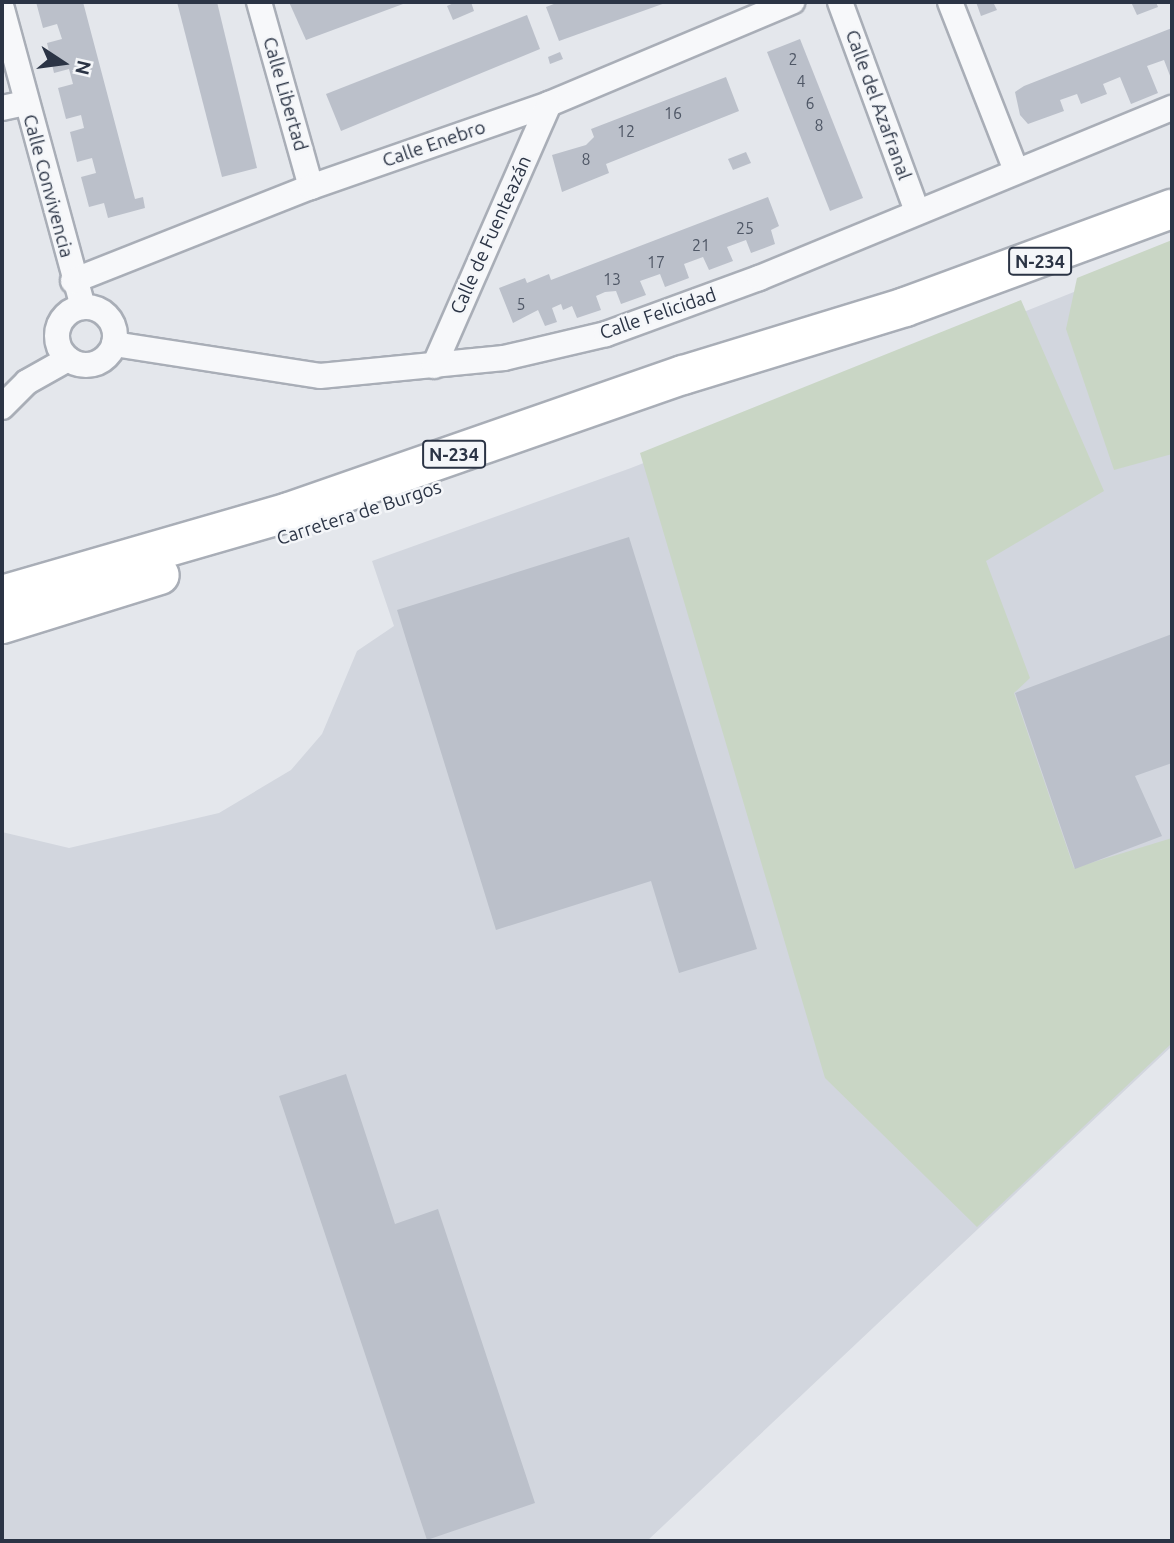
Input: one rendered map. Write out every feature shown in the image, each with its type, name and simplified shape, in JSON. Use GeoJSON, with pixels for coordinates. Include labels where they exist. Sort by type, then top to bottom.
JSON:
{"type":"FeatureCollection","features":[{"type":"Feature","properties":{"kind":"highway","name":"Carretera de Burgos"},"geometry":{"type":"LineString","coordinates":[[2,624],[465,479],[905,307],[1172,209]]}},
{"type":"Feature","properties":{"kind":"highway","name":"Carretera de Burgos"},"geometry":{"type":"LineString","coordinates":[[2,595],[289,512],[683,375],[905,307]]}},
{"type":"Feature","properties":{"kind":"highway"},"geometry":{"type":"LineString","coordinates":[[2,578],[103,547],[289,512]]}},
{"type":"Feature","properties":{"kind":"street","name":"Calle Libertad"},"geometry":{"type":"LineString","coordinates":[[259,2],[311,187]]}},
{"type":"Feature","properties":{"kind":"street","name":"Calle Enebro"},"geometry":{"type":"LineString","coordinates":[[73,282],[311,187],[549,104],[792,2]]}},
{"type":"Feature","properties":{"kind":"street","name":"Calle del Azafranal"},"geometry":{"type":"LineString","coordinates":[[840,2],[916,209]]}},
{"type":"Feature","properties":{"kind":"street"},"geometry":{"type":"LineString","coordinates":[[950,2],[1016,170]]}},
{"type":"Feature","properties":{"kind":"street","name":"Calle Convivencia"},"geometry":{"type":"LineString","coordinates":[[2,9],[73,282],[83,307]]}},
{"type":"Feature","properties":{"kind":"street"},"geometry":{"type":"LineString","coordinates":[[2,108],[26,103]]}},
{"type":"Feature","properties":{"kind":"street","name":"Calle de Fuenteazán"},"geometry":{"type":"LineString","coordinates":[[434,366],[549,104]]}},
{"type":"Feature","properties":{"kind":"street","name":"Calle Felicidad"},"geometry":{"type":"LineString","coordinates":[[114,344],[320,376],[434,366],[606,334],[759,278],[916,209],[1172,108]]}},
{"type":"Feature","properties":{"kind":"street"},"geometry":{"type":"LineString","coordinates":[[2,407],[27,382],[68,359],[95,364],[114,344],[108,317],[83,307],[58,328],[68,359]]}},
{"type":"Feature","properties":{"kind":"shaded area"},"geometry":{"type":"Polygon","coordinates":[[[1172,253],[1172,1046],[647,1541],[2,1541],[2,832],[69,848],[219,813],[291,770],[322,734],[357,651],[394,626],[372,561],[631,468],[1172,253]]]}},
{"type":"Feature","properties":{"kind":"green space"},"geometry":{"type":"Polygon","coordinates":[[[1172,240],[1172,454],[1114,470],[1066,329],[1077,278],[1172,240]]]}},
{"type":"Feature","properties":{"kind":"green space"},"geometry":{"type":"Polygon","coordinates":[[[1021,300],[1104,491],[986,561],[1030,678],[1014,693],[1074,868],[1172,838],[1172,1043],[977,1227],[825,1078],[640,453],[1021,300]]]}},
{"type":"Feature","properties":{"kind":"building"},"geometry":{"type":"Polygon","coordinates":[[[36,2],[83,2],[135,199],[143,197],[145,208],[108,218],[104,203],[89,207],[81,177],[96,173],[92,158],[77,162],[70,132],[84,128],[81,115],[66,119],[58,88],[73,84],[69,69],[54,73],[47,43],[62,39],[57,24],[43,28],[36,2]]]}},
{"type":"Feature","properties":{"kind":"building"},"geometry":{"type":"Polygon","coordinates":[[[177,2],[217,2],[257,168],[222,177],[177,2]]]}},
{"type":"Feature","properties":{"kind":"building"},"geometry":{"type":"Polygon","coordinates":[[[289,2],[402,2],[403,4],[306,40],[289,2]]]}},
{"type":"Feature","properties":{"kind":"building"},"geometry":{"type":"Polygon","coordinates":[[[456,2],[471,2],[474,11],[453,20],[447,6],[456,2]]]}},
{"type":"Feature","properties":{"kind":"building"},"geometry":{"type":"Polygon","coordinates":[[[559,2],[668,2],[559,41],[546,7],[559,2]]]}},
{"type":"Feature","properties":{"kind":"building"},"geometry":{"type":"Polygon","coordinates":[[[976,2],[993,2],[997,10],[981,16],[976,2]]]}},
{"type":"Feature","properties":{"kind":"building"},"geometry":{"type":"Polygon","coordinates":[[[1131,2],[1156,2],[1158,7],[1137,15],[1131,2]]]}},
{"type":"Feature","properties":{"kind":"building"},"geometry":{"type":"Polygon","coordinates":[[[527,15],[540,49],[341,131],[326,94],[527,15]]]}},
{"type":"Feature","properties":{"kind":"building"},"geometry":{"type":"Polygon","coordinates":[[[1172,28],[1172,81],[1164,60],[1147,66],[1158,93],[1131,104],[1120,77],[1103,84],[1107,94],[1081,104],[1077,94],[1060,100],[1064,111],[1028,124],[1020,115],[1015,92],[1024,86],[1172,28]]]}},
{"type":"Feature","properties":{"kind":"building"},"geometry":{"type":"Polygon","coordinates":[[[800,39],[863,198],[830,211],[767,52],[800,39]]]}},
{"type":"Feature","properties":{"kind":"building"},"geometry":{"type":"Polygon","coordinates":[[[560,52],[563,59],[550,64],[548,57],[560,52]]]}},
{"type":"Feature","properties":{"kind":"building"},"geometry":{"type":"Polygon","coordinates":[[[726,77],[739,111],[606,164],[609,173],[562,192],[552,155],[586,145],[594,137],[591,129],[726,77]]]}},
{"type":"Feature","properties":{"kind":"building"},"geometry":{"type":"Polygon","coordinates":[[[746,152],[751,163],[733,170],[728,159],[746,152]]]}},
{"type":"Feature","properties":{"kind":"building"},"geometry":{"type":"Polygon","coordinates":[[[768,197],[779,226],[771,230],[775,244],[751,253],[746,240],[727,247],[733,261],[709,270],[703,257],[684,264],[689,278],[665,287],[660,274],[640,281],[646,295],[621,304],[616,291],[605,292],[596,296],[601,310],[577,318],[572,306],[563,310],[561,304],[552,308],[557,322],[545,326],[538,310],[513,323],[499,288],[525,278],[527,283],[549,274],[551,280],[768,197]]]}},
{"type":"Feature","properties":{"kind":"building"},"geometry":{"type":"Polygon","coordinates":[[[629,537],[757,949],[679,973],[651,881],[496,930],[397,610],[629,537]]]}},
{"type":"Feature","properties":{"kind":"building"},"geometry":{"type":"Polygon","coordinates":[[[1172,634],[1172,763],[1135,776],[1162,836],[1075,869],[1015,693],[1172,634]]]}},
{"type":"Feature","properties":{"kind":"building"},"geometry":{"type":"Polygon","coordinates":[[[346,1074],[395,1224],[438,1209],[535,1503],[427,1540],[279,1096],[346,1074]]]}}]}
